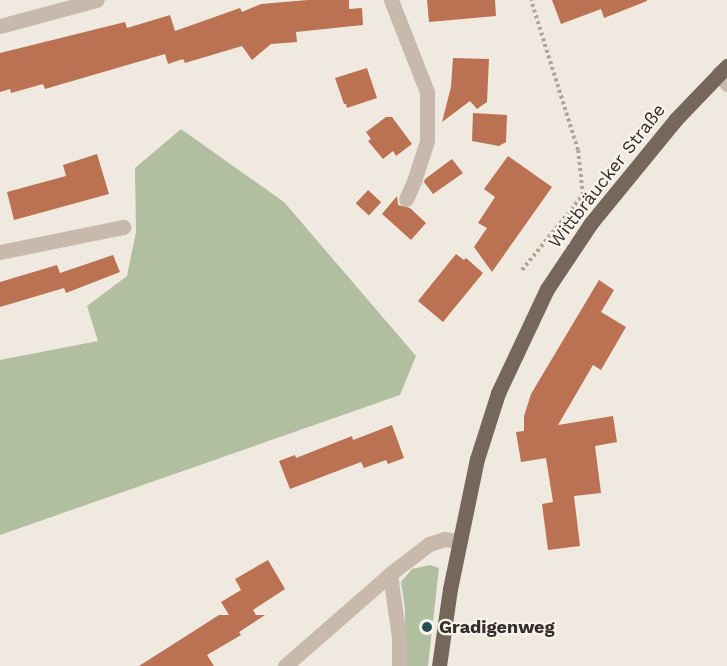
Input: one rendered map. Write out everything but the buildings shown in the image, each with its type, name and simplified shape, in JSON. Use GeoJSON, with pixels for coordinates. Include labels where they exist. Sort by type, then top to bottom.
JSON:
{"type":"FeatureCollection","features":[{"type":"Feature","properties":{"kind":"main road","name":"Wittbräucker Straße"},"geometry":{"type":"LineString","coordinates":[[439,666],[459,541],[477,459],[498,393],[547,289],[591,223],[676,119],[724,74]]}},
{"type":"Feature","properties":{"kind":"street"},"geometry":{"type":"LineString","coordinates":[[0,26],[97,0]]}},
{"type":"Feature","properties":{"kind":"street"},"geometry":{"type":"LineString","coordinates":[[391,0],[427,92],[427,141],[416,179],[406,199]]}},
{"type":"Feature","properties":{"kind":"street"},"geometry":{"type":"LineString","coordinates":[[0,252],[123,227]]}},
{"type":"Feature","properties":{"kind":"street"},"geometry":{"type":"LineString","coordinates":[[285,666],[390,573],[429,544],[444,539],[459,541]]}},
{"type":"Feature","properties":{"kind":"street"},"geometry":{"type":"LineString","coordinates":[[390,573],[399,637],[399,666]]}},
{"type":"Feature","properties":{"kind":"path"},"geometry":{"type":"LineString","coordinates":[[522,270],[583,195],[578,150],[531,0]]}},
{"type":"Feature","properties":{"kind":"green space"},"geometry":{"type":"Polygon","coordinates":[[[181,129],[284,202],[416,356],[400,395],[0,535],[0,360],[98,341],[87,306],[127,276],[136,232],[135,168],[181,129]]]}},
{"type":"Feature","properties":{"kind":"green space"},"geometry":{"type":"Polygon","coordinates":[[[430,565],[439,568],[428,666],[405,666],[405,609],[401,582],[412,569],[430,565]]]}},
{"type":"Feature","properties":{"kind":"place","name":"Gradigenweg"},"geometry":{"type":"Point","coordinates":[427,627]}}]}
